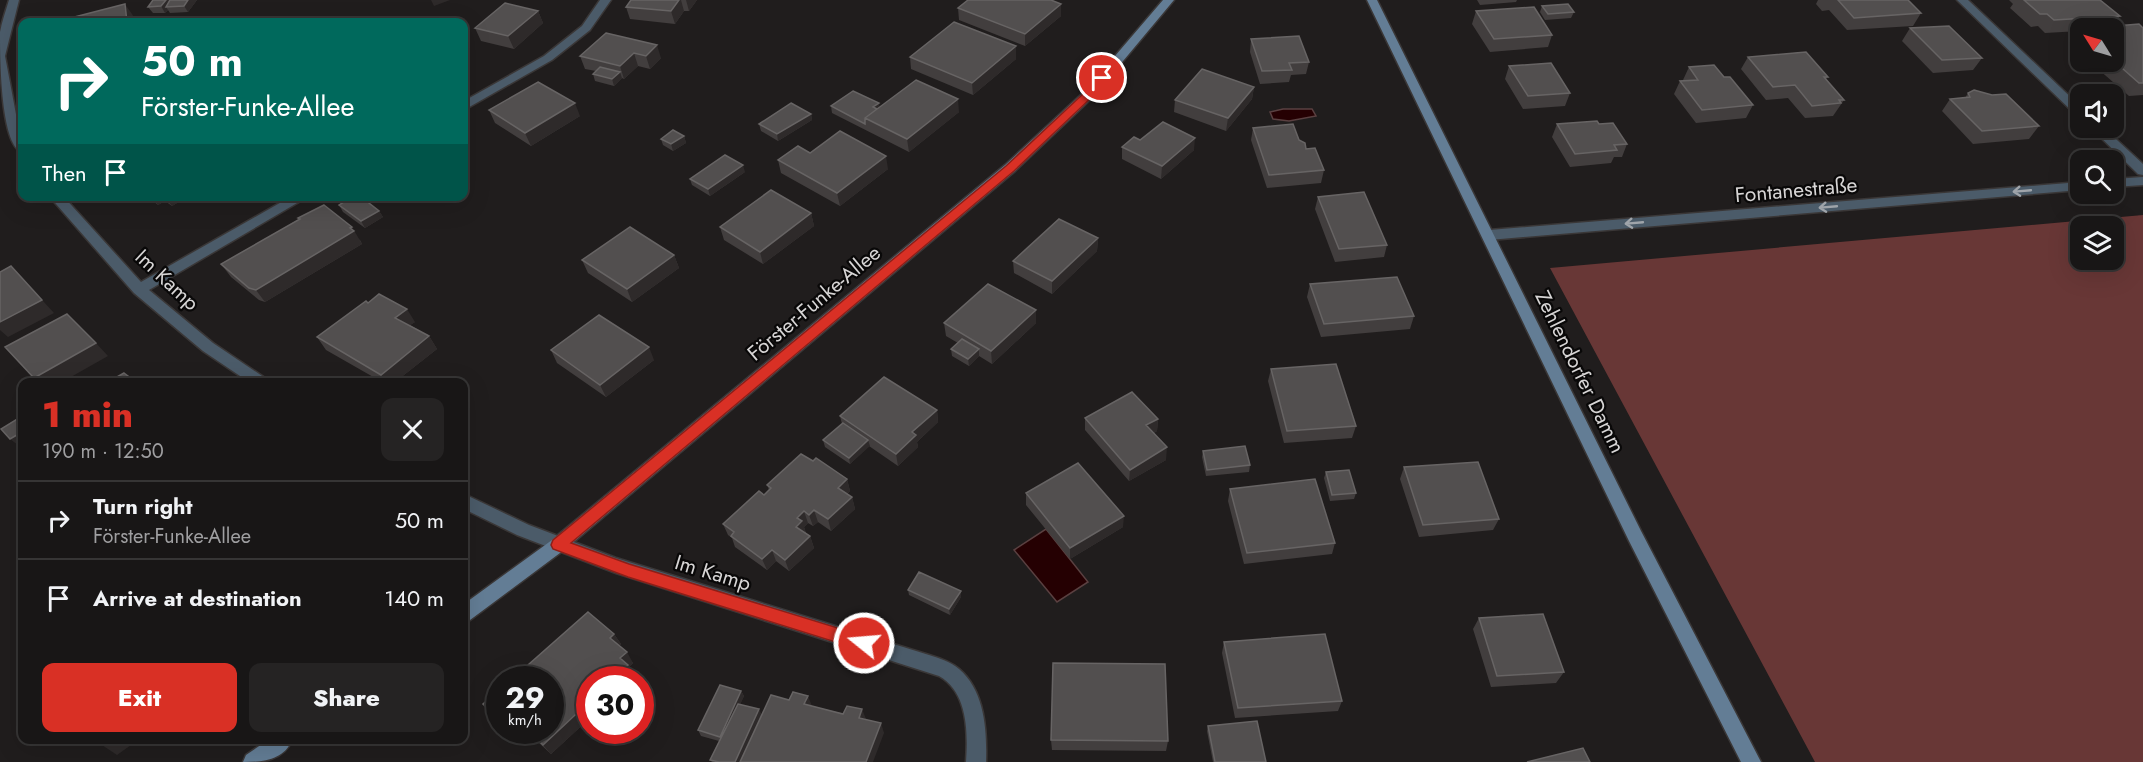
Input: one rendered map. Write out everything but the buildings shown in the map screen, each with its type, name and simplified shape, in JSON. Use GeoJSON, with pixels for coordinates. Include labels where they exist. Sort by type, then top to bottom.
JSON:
{"type":"FeatureCollection","features":[{"type":"Feature","properties":{"kind":"street"},"geometry":{"type":"LineString","coordinates":[[14,0],[0,57],[12,125],[18,139]]}},
{"type":"Feature","properties":{"kind":"street"},"geometry":{"type":"LineString","coordinates":[[468,104],[548,58],[585,28],[606,0]]}},
{"type":"Feature","properties":{"kind":"street","name":"Förster-Funke-Allee"},"geometry":{"type":"LineString","coordinates":[[468,611],[558,545],[1010,168],[1089,94],[1169,0]]}},
{"type":"Feature","properties":{"kind":"street","name":"Zehlendorfer Damm"},"geometry":{"type":"LineString","coordinates":[[1372,0],[1635,536],[1751,762]]}},
{"type":"Feature","properties":{"kind":"street"},"geometry":{"type":"LineString","coordinates":[[1962,0],[2070,103]]}},
{"type":"Feature","properties":{"kind":"street"},"geometry":{"type":"LineString","coordinates":[[2108,138],[2143,171]]}},
{"type":"Feature","properties":{"kind":"street"},"geometry":{"type":"LineString","coordinates":[[2124,182],[2143,181]]}},
{"type":"Feature","properties":{"kind":"street","name":"Fontanestraße"},"geometry":{"type":"LineString","coordinates":[[1489,235],[2070,187]]}},
{"type":"Feature","properties":{"kind":"street","name":"Im Kamp"},"geometry":{"type":"LineString","coordinates":[[60,201],[139,289],[208,346],[254,378]]}},
{"type":"Feature","properties":{"kind":"street"},"geometry":{"type":"LineString","coordinates":[[139,289],[294,201]]}},
{"type":"Feature","properties":{"kind":"street","name":"Im Kamp"},"geometry":{"type":"LineString","coordinates":[[468,503],[495,518],[558,545],[628,571],[929,663],[954,676],[969,698],[977,737],[976,762]]}},
{"type":"Feature","properties":{"kind":"street"},"geometry":{"type":"LineString","coordinates":[[254,762],[278,744]]}},
{"type":"Feature","properties":{"kind":"shaded area"},"geometry":{"type":"Polygon","coordinates":[[[1283,109],[1312,109],[1316,116],[1289,121],[1273,119],[1270,112],[1283,109]]]}},
{"type":"Feature","properties":{"kind":"shaded area"},"geometry":{"type":"Polygon","coordinates":[[[2143,215],[2143,762],[1815,762],[1550,268],[2070,222],[2070,270],[2124,270],[2124,217],[2143,215]]]}},
{"type":"Feature","properties":{"kind":"shaded area"},"geometry":{"type":"Polygon","coordinates":[[[1046,529],[1088,582],[1057,602],[1014,550],[1046,529]]]}},
{"type":"Feature","properties":{"kind":"route"},"geometry":{"type":"LineString","coordinates":[[864,643],[628,571],[558,545],[1010,168],[1089,94],[1102,78]]}}]}
